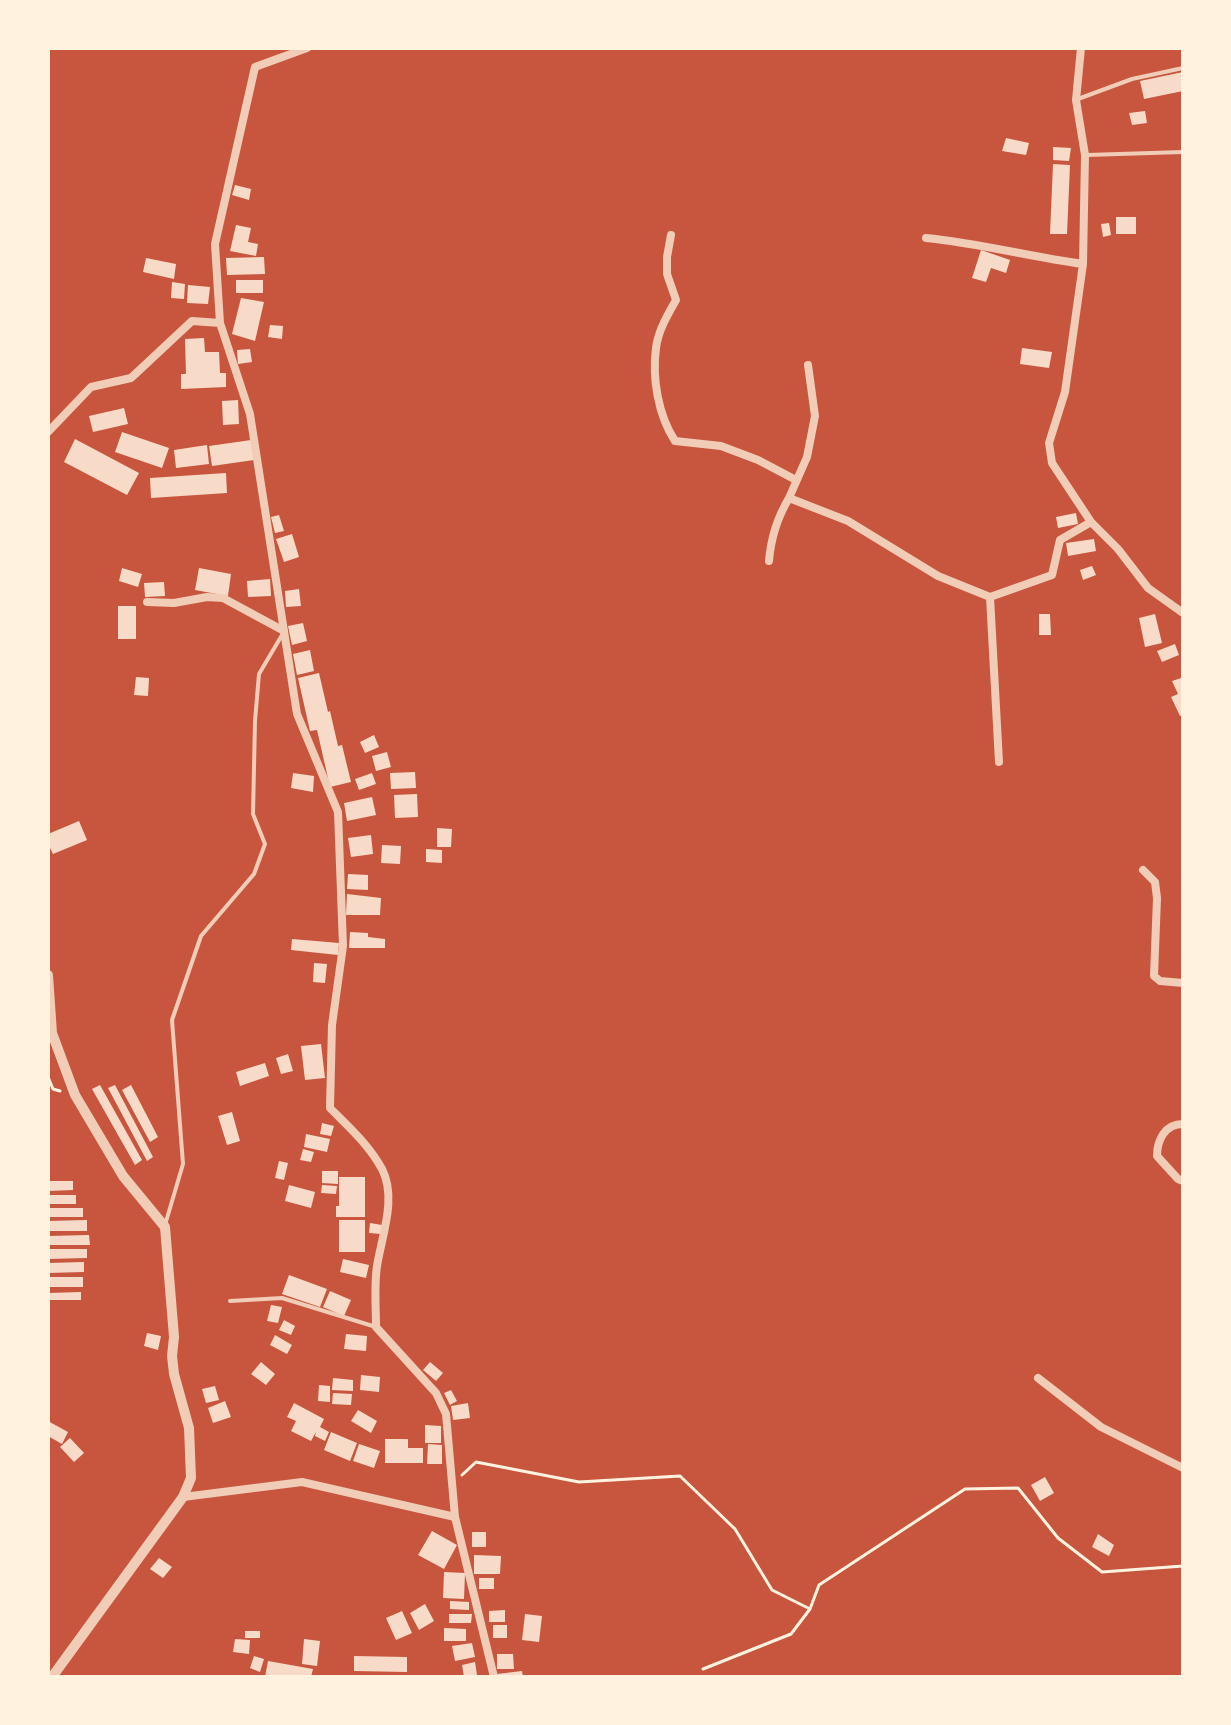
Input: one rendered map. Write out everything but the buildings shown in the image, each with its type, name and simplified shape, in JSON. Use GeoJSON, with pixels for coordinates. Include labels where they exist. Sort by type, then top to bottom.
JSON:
{"type":"FeatureCollection","features":[{"type":"Feature","properties":{"kind":"street"},"geometry":{"type":"LineString","coordinates":[[307,48],[255,67],[215,244],[220,323],[250,414],[297,714],[338,812],[343,946],[332,1025],[330,1108],[364,1143],[383,1171],[389,1193],[377,1268],[376,1327],[436,1393],[446,1414],[455,1517],[494,1677]]}},
{"type":"Feature","properties":{"kind":"street"},"geometry":{"type":"LineString","coordinates":[[1081,48],[1076,100],[1085,155],[1083,264],[1065,392],[1049,443],[1052,463],[1091,522],[1118,549],[1148,588],[1183,613]]}},
{"type":"Feature","properties":{"kind":"street"},"geometry":{"type":"LineString","coordinates":[[671,235],[667,274],[676,300],[665,319],[656,346],[656,383],[667,428],[675,441],[721,446],[758,460],[796,480]]}},
{"type":"Feature","properties":{"kind":"street"},"geometry":{"type":"LineString","coordinates":[[926,238],[967,242],[1029,257],[1083,264]]}},
{"type":"Feature","properties":{"kind":"street"},"geometry":{"type":"LineString","coordinates":[[48,432],[91,387],[131,378],[192,321],[220,323]]}},
{"type":"Feature","properties":{"kind":"street"},"geometry":{"type":"LineString","coordinates":[[769,561],[771,538],[779,514],[807,457],[815,416],[808,365]]}},
{"type":"Feature","properties":{"kind":"street"},"geometry":{"type":"LineString","coordinates":[[789,498],[848,521],[938,576],[990,597],[1052,575],[1060,540],[1091,522]]}},
{"type":"Feature","properties":{"kind":"street"},"geometry":{"type":"LineString","coordinates":[[147,602],[174,603],[207,597],[223,598],[284,631]]}},
{"type":"Feature","properties":{"kind":"street"},"geometry":{"type":"LineString","coordinates":[[990,597],[999,762]]}},
{"type":"Feature","properties":{"kind":"street"},"geometry":{"type":"LineString","coordinates":[[1143,870],[1155,882],[1157,898],[1154,976],[1160,981],[1183,983]]}},
{"type":"Feature","properties":{"kind":"street"},"geometry":{"type":"LineString","coordinates":[[48,975],[52,1033],[75,1095],[123,1176],[165,1227],[174,1323],[174,1374],[189,1428],[191,1478],[183,1497],[52,1677]]}},
{"type":"Feature","properties":{"kind":"street"},"geometry":{"type":"LineString","coordinates":[[1183,1124],[1178,1123],[1163,1132],[1157,1147],[1157,1156],[1183,1181]]}},
{"type":"Feature","properties":{"kind":"street"},"geometry":{"type":"LineString","coordinates":[[1038,1378],[1101,1427],[1183,1468]]}},
{"type":"Feature","properties":{"kind":"street"},"geometry":{"type":"LineString","coordinates":[[183,1497],[302,1482],[455,1517]]}},
{"type":"Feature","properties":{"kind":"lane"},"geometry":{"type":"LineString","coordinates":[[1076,100],[1132,79],[1183,68]]}},
{"type":"Feature","properties":{"kind":"lane"},"geometry":{"type":"LineString","coordinates":[[1085,155],[1183,152]]}},
{"type":"Feature","properties":{"kind":"lane"},"geometry":{"type":"LineString","coordinates":[[165,1227],[183,1164],[172,1020],[201,936],[254,874],[265,844],[253,814],[256,705],[259,674],[284,631]]}},
{"type":"Feature","properties":{"kind":"lane"},"geometry":{"type":"LineString","coordinates":[[230,1301],[282,1298],[376,1327]]}},
{"type":"Feature","properties":{"kind":"path"},"geometry":{"type":"LineString","coordinates":[[454,1493],[462,1475],[476,1462],[579,1482],[680,1476],[735,1529],[772,1590],[810,1609]]}},
{"type":"Feature","properties":{"kind":"path"},"geometry":{"type":"LineString","coordinates":[[703,1669],[791,1634],[810,1609],[819,1585],[965,1489],[1018,1488],[1058,1538],[1102,1572],[1183,1566]]}}]}
